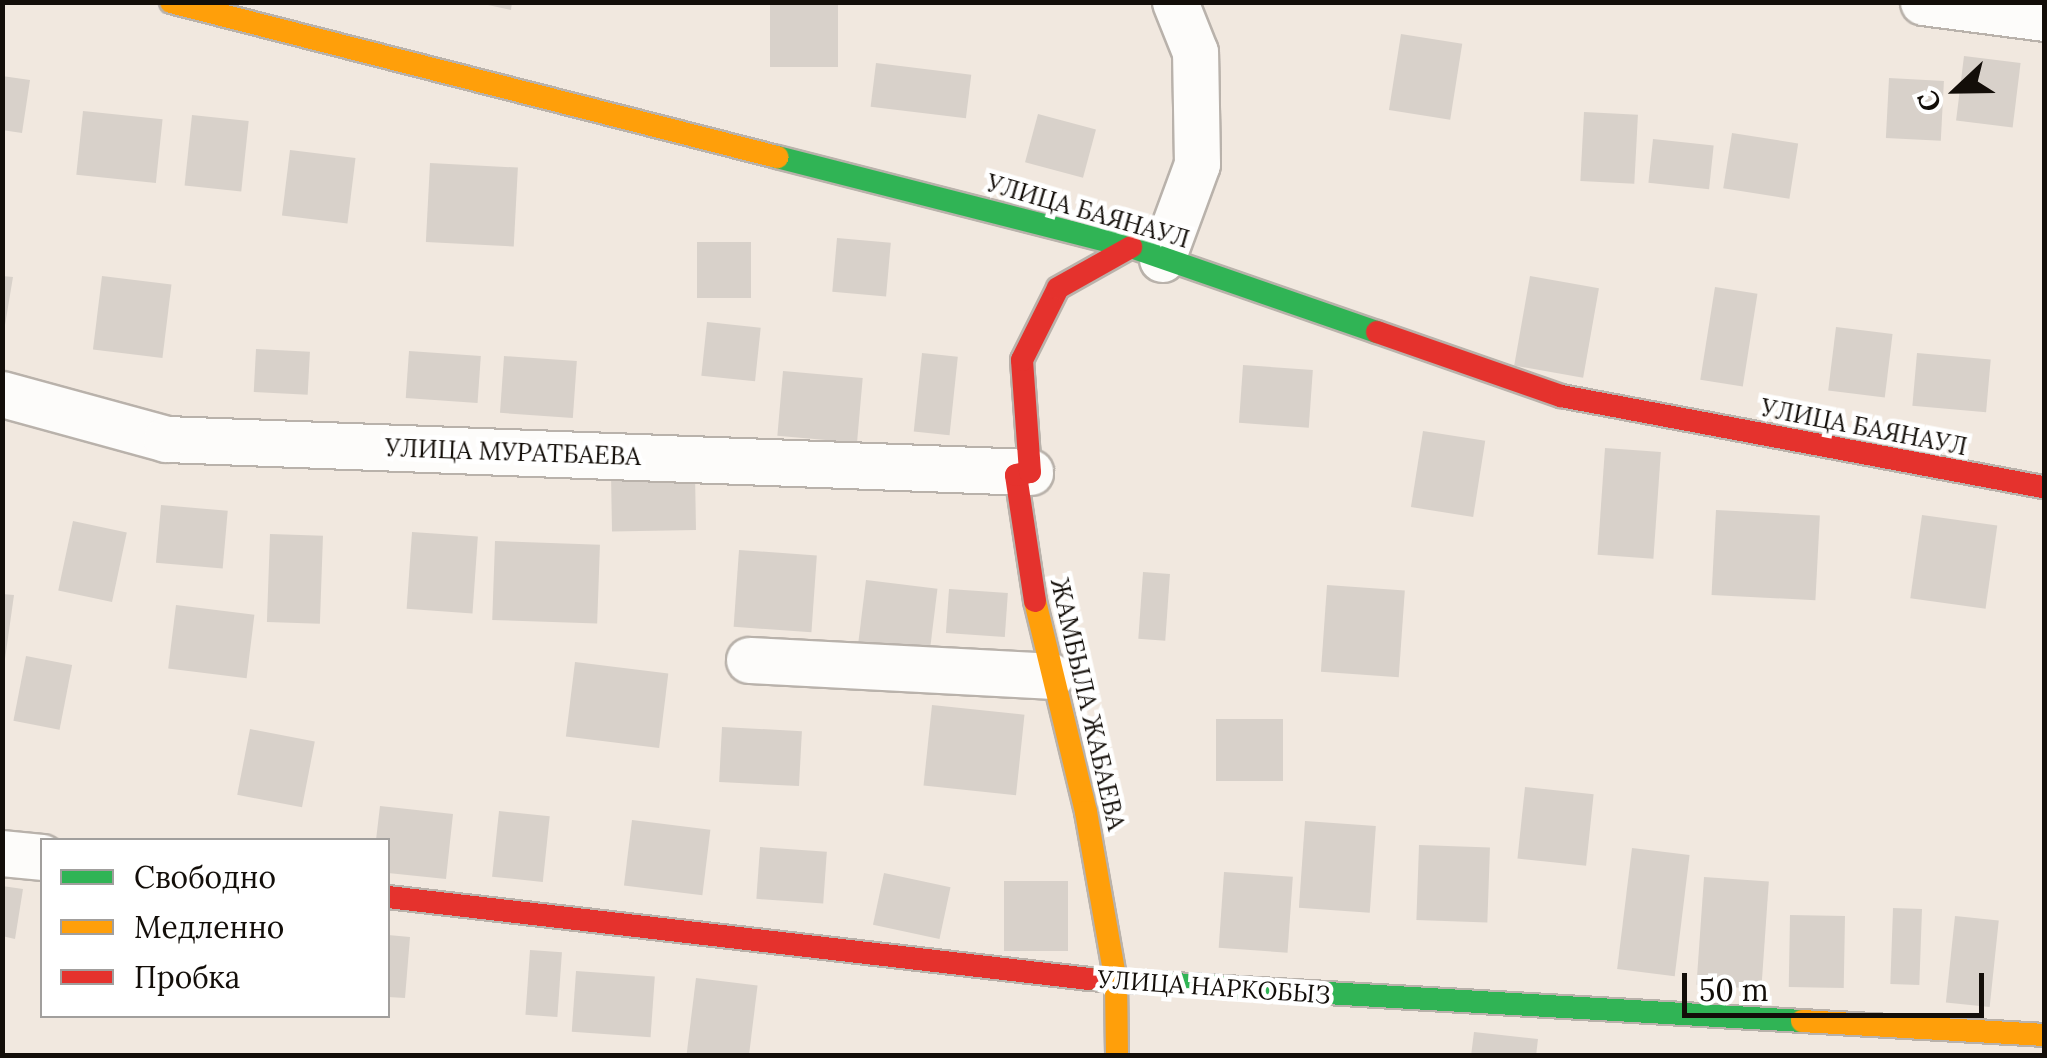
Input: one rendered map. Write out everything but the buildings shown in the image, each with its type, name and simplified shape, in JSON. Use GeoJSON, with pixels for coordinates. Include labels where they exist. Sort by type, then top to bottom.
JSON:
{"type":"FeatureCollection","features":[{"type":"Feature","properties":{"kind":"street","name":"УЛИЦА БАЯНАУЛ"},"geometry":{"type":"LineString","coordinates":[[171,2],[1146,253],[1561,396],[2044,487]]}},
{"type":"Feature","properties":{"kind":"street"},"geometry":{"type":"LineString","coordinates":[[1146,253],[1197,164],[1195,52],[1175,2]]}},
{"type":"Feature","properties":{"kind":"street"},"geometry":{"type":"LineString","coordinates":[[1922,2],[2044,18]]}},
{"type":"Feature","properties":{"kind":"street","name":"ЖАМБЫЛА ЖАБАЕВА"},"geometry":{"type":"LineString","coordinates":[[1118,1056],[1116,982],[1086,812],[1051,676],[1016,475],[1030,472],[1022,360],[1058,288],[1146,253]]}},
{"type":"Feature","properties":{"kind":"street","name":"УЛИЦА МУРАТБАЕВА"},"geometry":{"type":"LineString","coordinates":[[2,394],[166,439],[1030,472]]}},
{"type":"Feature","properties":{"kind":"street"},"geometry":{"type":"LineString","coordinates":[[749,660],[1051,676]]}},
{"type":"Feature","properties":{"kind":"street"},"geometry":{"type":"LineString","coordinates":[[2,852],[40,857]]}},
{"type":"Feature","properties":{"kind":"street","name":"УЛИЦА НАРКОБЫЗ"},"geometry":{"type":"LineString","coordinates":[[390,898],[1116,982],[2044,1035]]}},
{"type":"Feature","properties":{"kind":"traffic: fast"},"geometry":{"type":"LineString","coordinates":[[777,157],[1131,247],[1377,332]]}},
{"type":"Feature","properties":{"kind":"traffic: fast"},"geometry":{"type":"LineString","coordinates":[[1089,979],[1802,1021]]}},
{"type":"Feature","properties":{"kind":"traffic: slow"},"geometry":{"type":"LineString","coordinates":[[171,2],[777,157]]}},
{"type":"Feature","properties":{"kind":"traffic: slow"},"geometry":{"type":"LineString","coordinates":[[1035,601],[1086,812],[1116,982],[1117,1056]]}},
{"type":"Feature","properties":{"kind":"traffic: slow"},"geometry":{"type":"LineString","coordinates":[[1802,1021],[2044,1035]]}},
{"type":"Feature","properties":{"kind":"traffic: jam"},"geometry":{"type":"LineString","coordinates":[[1035,601],[1016,475],[1030,472],[1022,360],[1058,288],[1131,247]]}},
{"type":"Feature","properties":{"kind":"traffic: jam"},"geometry":{"type":"LineString","coordinates":[[1377,332],[1561,396],[2044,487]]}},
{"type":"Feature","properties":{"kind":"traffic: jam"},"geometry":{"type":"LineString","coordinates":[[390,897],[1089,979]]}}]}
